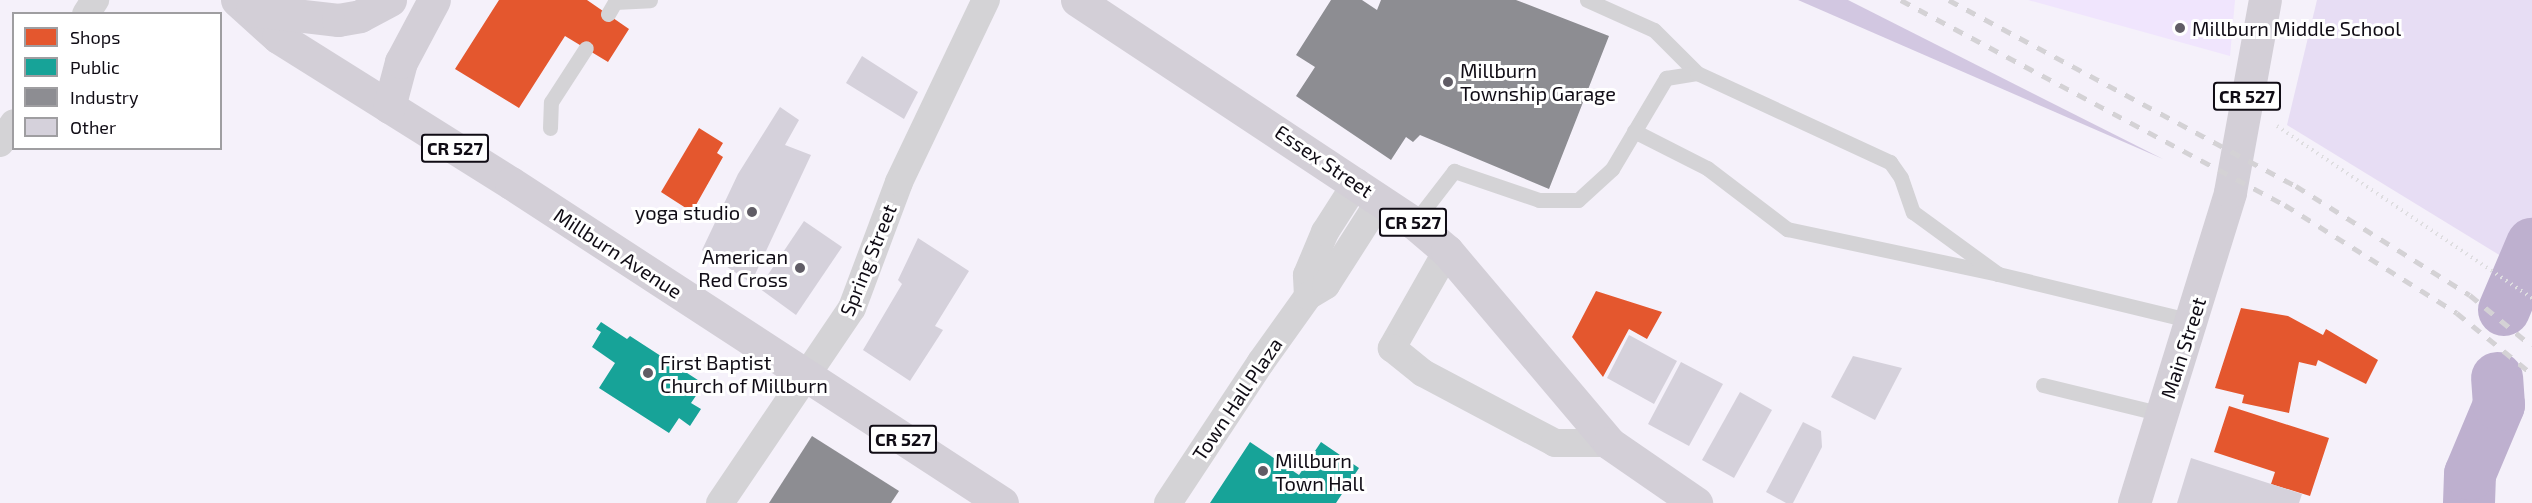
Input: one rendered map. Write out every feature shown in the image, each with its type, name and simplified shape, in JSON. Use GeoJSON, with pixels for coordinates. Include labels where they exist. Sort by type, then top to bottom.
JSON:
{"type":"FeatureCollection","features":[{"type":"Feature","properties":{"kind":"main road","name":"CR 527"},"geometry":{"type":"LineString","coordinates":[[245,5],[338,20],[360,16],[390,0]]}},
{"type":"Feature","properties":{"kind":"main road"},"geometry":{"type":"LineString","coordinates":[[389,107],[401,62],[434,0]]}},
{"type":"Feature","properties":{"kind":"main road","name":"Essex Street"},"geometry":{"type":"LineString","coordinates":[[1077,0],[1369,190],[1414,223],[1446,251],[1609,443],[1696,503]]}},
{"type":"Feature","properties":{"kind":"main road","name":"Main Street"},"geometry":{"type":"LineString","coordinates":[[2134,503],[2230,192],[2265,0]]}},
{"type":"Feature","properties":{"kind":"main road","name":"Millburn Avenue"},"geometry":{"type":"LineString","coordinates":[[245,5],[278,37],[1002,503]]}},
{"type":"Feature","properties":{"kind":"street","name":"Spring Street"},"geometry":{"type":"LineString","coordinates":[[720,503],[852,308],[899,182],[986,0]]}},
{"type":"Feature","properties":{"kind":"street"},"geometry":{"type":"LineString","coordinates":[[0,143],[12,126]]}},
{"type":"Feature","properties":{"kind":"street","name":"Town Hall Plaza"},"geometry":{"type":"LineString","coordinates":[[1168,503],[1261,362],[1308,296],[1326,285],[1369,190]]}},
{"type":"Feature","properties":{"kind":"street"},"geometry":{"type":"LineString","coordinates":[[1446,251],[1392,348],[1423,373],[1555,443],[1609,443]]}},
{"type":"Feature","properties":{"kind":"lane"},"geometry":{"type":"LineString","coordinates":[[608,14],[615,2],[650,0]]}},
{"type":"Feature","properties":{"kind":"lane"},"geometry":{"type":"LineString","coordinates":[[1587,0],[1654,30],[1697,73],[1890,162],[1901,178],[1913,212],[1998,274]]}},
{"type":"Feature","properties":{"kind":"lane"},"geometry":{"type":"LineString","coordinates":[[550,128],[552,102],[586,48]]}},
{"type":"Feature","properties":{"kind":"lane"},"geometry":{"type":"LineString","coordinates":[[1414,223],[1454,171],[1539,200],[1578,200],[1612,168],[1666,78],[1697,73]]}},
{"type":"Feature","properties":{"kind":"lane"},"geometry":{"type":"LineString","coordinates":[[1634,131],[1707,168],[1787,230],[1998,274],[2192,321]]}},
{"type":"Feature","properties":{"kind":"lane"},"geometry":{"type":"LineString","coordinates":[[2043,385],[2162,414]]}},
{"type":"Feature","properties":{"kind":"path"},"geometry":{"type":"LineString","coordinates":[[2277,126],[2501,274],[2532,298]]}},
{"type":"Feature","properties":{"kind":"shaded area"},"geometry":{"type":"Polygon","coordinates":[[[1798,0],[1848,0],[2163,159],[1798,0]]]}},
{"type":"Feature","properties":{"kind":"shaded area","name":"Millburn Middle School"},"geometry":{"type":"Polygon","coordinates":[[[2028,0],[2235,0],[2230,56],[2028,0]]]}},
{"type":"Feature","properties":{"kind":"shaded area"},"geometry":{"type":"Polygon","coordinates":[[[2317,0],[2532,0],[2532,275],[2287,125],[2317,0]]]}},
{"type":"Feature","properties":{"kind":"building: Shops"},"geometry":{"type":"Polygon","coordinates":[[[499,0],[587,0],[629,29],[608,62],[565,36],[519,108],[455,69],[499,0]]]}},
{"type":"Feature","properties":{"kind":"building: Shops"},"geometry":{"type":"Polygon","coordinates":[[[699,128],[723,143],[717,153],[723,157],[692,212],[661,192],[699,128]]]}},
{"type":"Feature","properties":{"kind":"building: Shops"},"geometry":{"type":"Polygon","coordinates":[[[1596,291],[1662,312],[1647,339],[1629,329],[1603,377],[1572,337],[1596,291]]]}},
{"type":"Feature","properties":{"kind":"building: Shops"},"geometry":{"type":"Polygon","coordinates":[[[2241,308],[2288,316],[2323,335],[2326,329],[2378,360],[2366,384],[2318,360],[2316,366],[2299,362],[2289,413],[2242,403],[2244,395],[2215,388],[2241,308]]]}},
{"type":"Feature","properties":{"kind":"building: Shops"},"geometry":{"type":"Polygon","coordinates":[[[2229,406],[2329,438],[2310,496],[2271,484],[2275,472],[2214,452],[2229,406]]]}},
{"type":"Feature","properties":{"kind":"building: Public","name":"First Baptist Church of Millburn"},"geometry":{"type":"Polygon","coordinates":[[[601,322],[627,339],[630,336],[704,384],[691,403],[701,409],[690,426],[679,418],[669,433],[599,388],[615,363],[592,347],[601,332],[596,329],[601,322]]]}},
{"type":"Feature","properties":{"kind":"building: Public","name":"Millburn Town Hall"},"geometry":{"type":"Polygon","coordinates":[[[1250,442],[1299,475],[1321,442],[1359,468],[1336,503],[1210,503],[1250,442]]]}},
{"type":"Feature","properties":{"kind":"building: Industry","name":"Millburn Township Garage"},"geometry":{"type":"Polygon","coordinates":[[[1331,0],[1362,0],[1377,10],[1381,0],[1516,0],[1609,36],[1549,189],[1420,135],[1413,142],[1406,137],[1391,160],[1296,96],[1315,67],[1296,55],[1331,0]]]}},
{"type":"Feature","properties":{"kind":"building: Industry"},"geometry":{"type":"Polygon","coordinates":[[[812,436],[899,491],[891,503],[769,503],[812,436]]]}},
{"type":"Feature","properties":{"kind":"building: Other"},"geometry":{"type":"Polygon","coordinates":[[[862,56],[918,92],[904,119],[846,83],[862,56]]]}},
{"type":"Feature","properties":{"kind":"building: Other","name":"yoga studio"},"geometry":{"type":"Polygon","coordinates":[[[780,107],[799,120],[785,145],[811,155],[751,283],[702,250],[738,174],[780,107]]]}},
{"type":"Feature","properties":{"kind":"building: Other","name":"American Red Cross"},"geometry":{"type":"Polygon","coordinates":[[[804,221],[842,247],[796,315],[759,288],[804,221]]]}},
{"type":"Feature","properties":{"kind":"building: Other"},"geometry":{"type":"Polygon","coordinates":[[[918,238],[969,271],[935,326],[943,330],[910,381],[863,350],[902,284],[898,280],[918,238]]]}},
{"type":"Feature","properties":{"kind":"building: Other"},"geometry":{"type":"Polygon","coordinates":[[[1629,335],[1677,361],[1654,404],[1607,378],[1629,335]]]}},
{"type":"Feature","properties":{"kind":"building: Other"},"geometry":{"type":"Polygon","coordinates":[[[1853,356],[1902,368],[1875,420],[1831,397],[1853,356]]]}},
{"type":"Feature","properties":{"kind":"building: Other"},"geometry":{"type":"Polygon","coordinates":[[[1681,362],[1723,384],[1689,446],[1648,424],[1681,362]]]}},
{"type":"Feature","properties":{"kind":"building: Other"},"geometry":{"type":"Polygon","coordinates":[[[1740,392],[1772,410],[1734,478],[1702,460],[1740,392]]]}},
{"type":"Feature","properties":{"kind":"building: Other"},"geometry":{"type":"Polygon","coordinates":[[[1803,422],[1821,431],[1822,447],[1793,503],[1786,503],[1766,492],[1803,422]]]}},
{"type":"Feature","properties":{"kind":"building: Other"},"geometry":{"type":"Polygon","coordinates":[[[2191,458],[2302,494],[2299,503],[2177,503],[2191,458]]]}},
{"type":"Feature","properties":{"kind":"waterway"},"geometry":{"type":"LineString","coordinates":[[2504,310],[2532,244]]}},
{"type":"Feature","properties":{"kind":"waterway"},"geometry":{"type":"LineString","coordinates":[[2469,503],[2470,474],[2499,405],[2497,378]]}},
{"type":"Feature","properties":{"kind":"railway"},"geometry":{"type":"LineString","coordinates":[[1901,0],[2285,205],[2457,313],[2532,374]]}},
{"type":"Feature","properties":{"kind":"railway"},"geometry":{"type":"LineString","coordinates":[[1949,0],[2296,186],[2470,295],[2532,346]]}},
{"type":"Feature","properties":{"kind":"place","name":"Millburn Middle School"},"geometry":{"type":"Point","coordinates":[2180,28]}},
{"type":"Feature","properties":{"kind":"place","name":"Millburn Township Garage"},"geometry":{"type":"Point","coordinates":[1448,82]}},
{"type":"Feature","properties":{"kind":"place","name":"yoga studio"},"geometry":{"type":"Point","coordinates":[752,212]}},
{"type":"Feature","properties":{"kind":"place","name":"American Red Cross"},"geometry":{"type":"Point","coordinates":[800,268]}},
{"type":"Feature","properties":{"kind":"place","name":"First Baptist Church of Millburn"},"geometry":{"type":"Point","coordinates":[648,373]}},
{"type":"Feature","properties":{"kind":"place","name":"Millburn Town Hall"},"geometry":{"type":"Point","coordinates":[1263,471]}}]}
